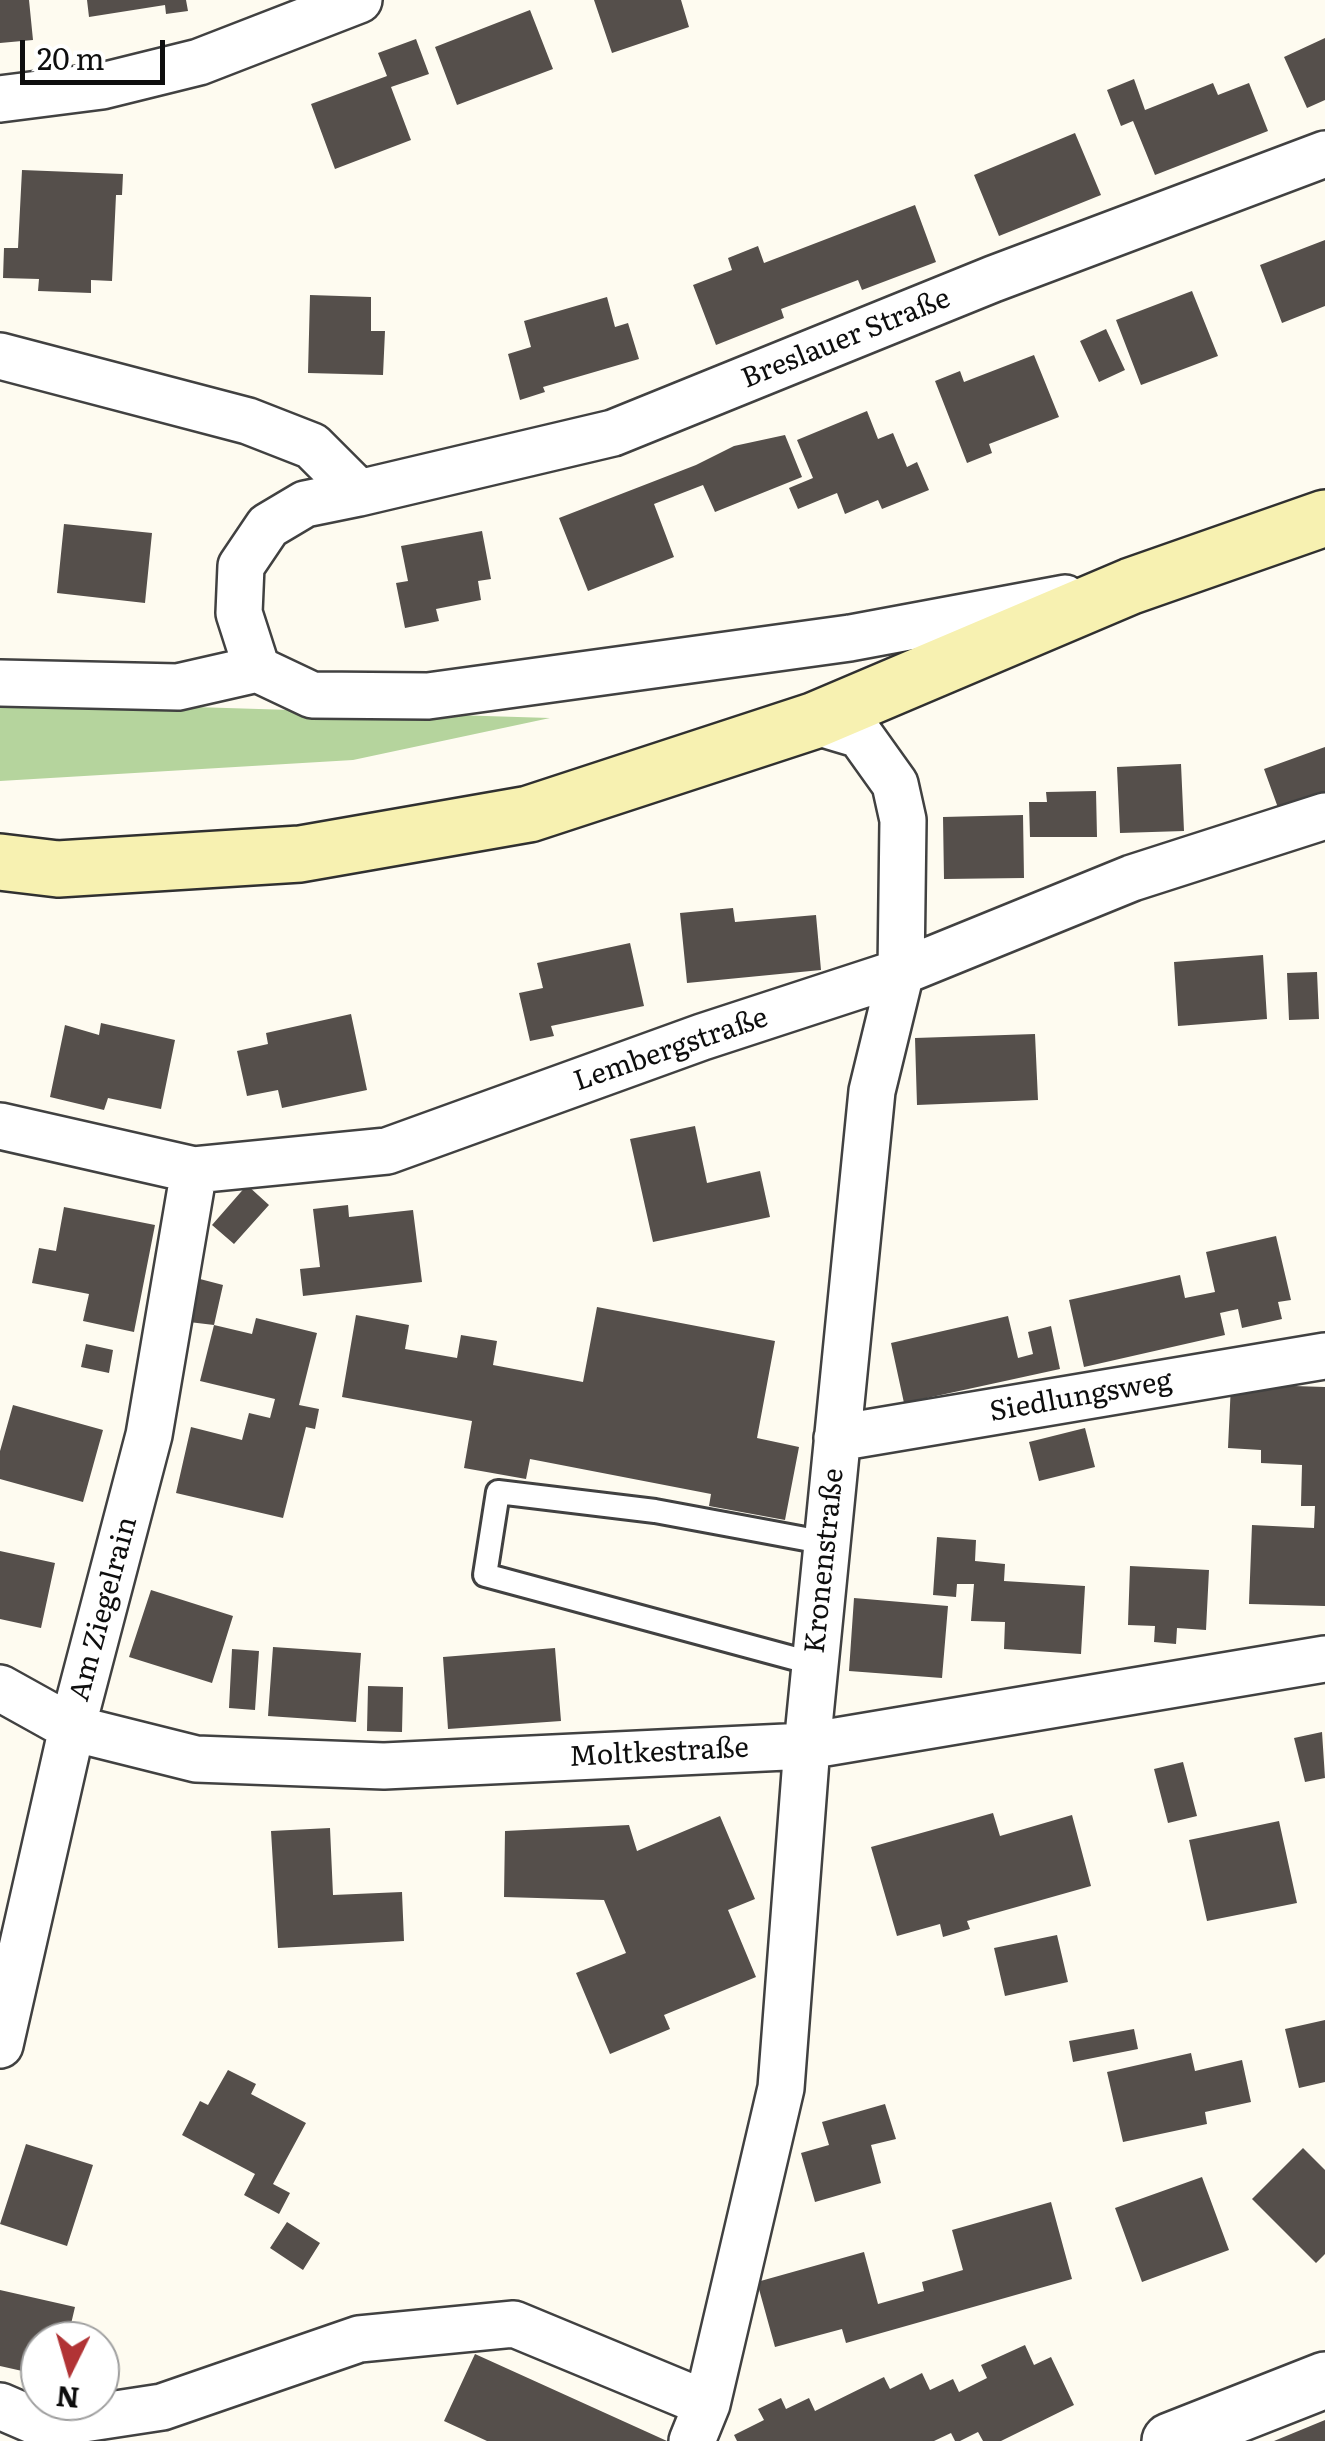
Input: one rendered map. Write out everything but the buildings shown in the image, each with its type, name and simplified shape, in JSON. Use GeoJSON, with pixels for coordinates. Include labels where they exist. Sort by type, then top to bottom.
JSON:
{"type":"FeatureCollection","features":[{"type":"Feature","properties":{"kind":"main road"},"geometry":{"type":"LineString","coordinates":[[0,862],[58,868],[319,851],[529,814],[813,721],[1130,586],[1325,518]]}},
{"type":"Feature","properties":{"kind":"street"},"geometry":{"type":"LineString","coordinates":[[0,99],[102,86],[198,62],[359,0]]}},
{"type":"Feature","properties":{"kind":"street","name":"Breslauer Straße"},"geometry":{"type":"LineString","coordinates":[[258,669],[239,613],[240,566],[268,526],[305,504],[614,433],[993,279],[1325,154]]}},
{"type":"Feature","properties":{"kind":"street"},"geometry":{"type":"LineString","coordinates":[[0,356],[248,421],[312,446],[358,493]]}},
{"type":"Feature","properties":{"kind":"street"},"geometry":{"type":"LineString","coordinates":[[0,683],[178,688],[258,669],[312,695],[428,696],[850,638],[1130,586]]}},
{"type":"Feature","properties":{"kind":"street","name":"Kronenstraße"},"geometry":{"type":"LineString","coordinates":[[700,2422],[781,2088],[807,1746],[872,1091],[901,972],[902,820],[895,784],[860,735],[813,721]]}},
{"type":"Feature","properties":{"kind":"street","name":"Lembergstraße"},"geometry":{"type":"LineString","coordinates":[[0,1126],[194,1170],[387,1152],[702,1037],[901,972],[1132,878],[1325,816]]}},
{"type":"Feature","properties":{"kind":"street","name":"Am Ziegelrain"},"geometry":{"type":"LineString","coordinates":[[0,2045],[72,1728],[150,1435],[194,1170]]}},
{"type":"Feature","properties":{"kind":"street","name":"Siedlungsweg"},"geometry":{"type":"LineString","coordinates":[[837,1438],[1325,1356]]}},
{"type":"Feature","properties":{"kind":"street","name":"Moltkestraße"},"geometry":{"type":"LineString","coordinates":[[0,1688],[72,1728],[196,1759],[384,1766],[807,1746],[1325,1659]]}},
{"type":"Feature","properties":{"kind":"street"},"geometry":{"type":"LineString","coordinates":[[0,2406],[54,2433],[162,2406],[360,2338],[514,2324],[700,2422]]}},
{"type":"Feature","properties":{"kind":"street"},"geometry":{"type":"LineString","coordinates":[[1170,2441],[1325,2380]]}},
{"type":"Feature","properties":{"kind":"lane"},"geometry":{"type":"LineString","coordinates":[[815,1664],[485,1575],[498,1492],[655,1511],[827,1543]]}},
{"type":"Feature","properties":{"kind":"green space"},"geometry":{"type":"Polygon","coordinates":[[[0,701],[550,718],[353,760],[0,781],[0,701]]]}}]}
